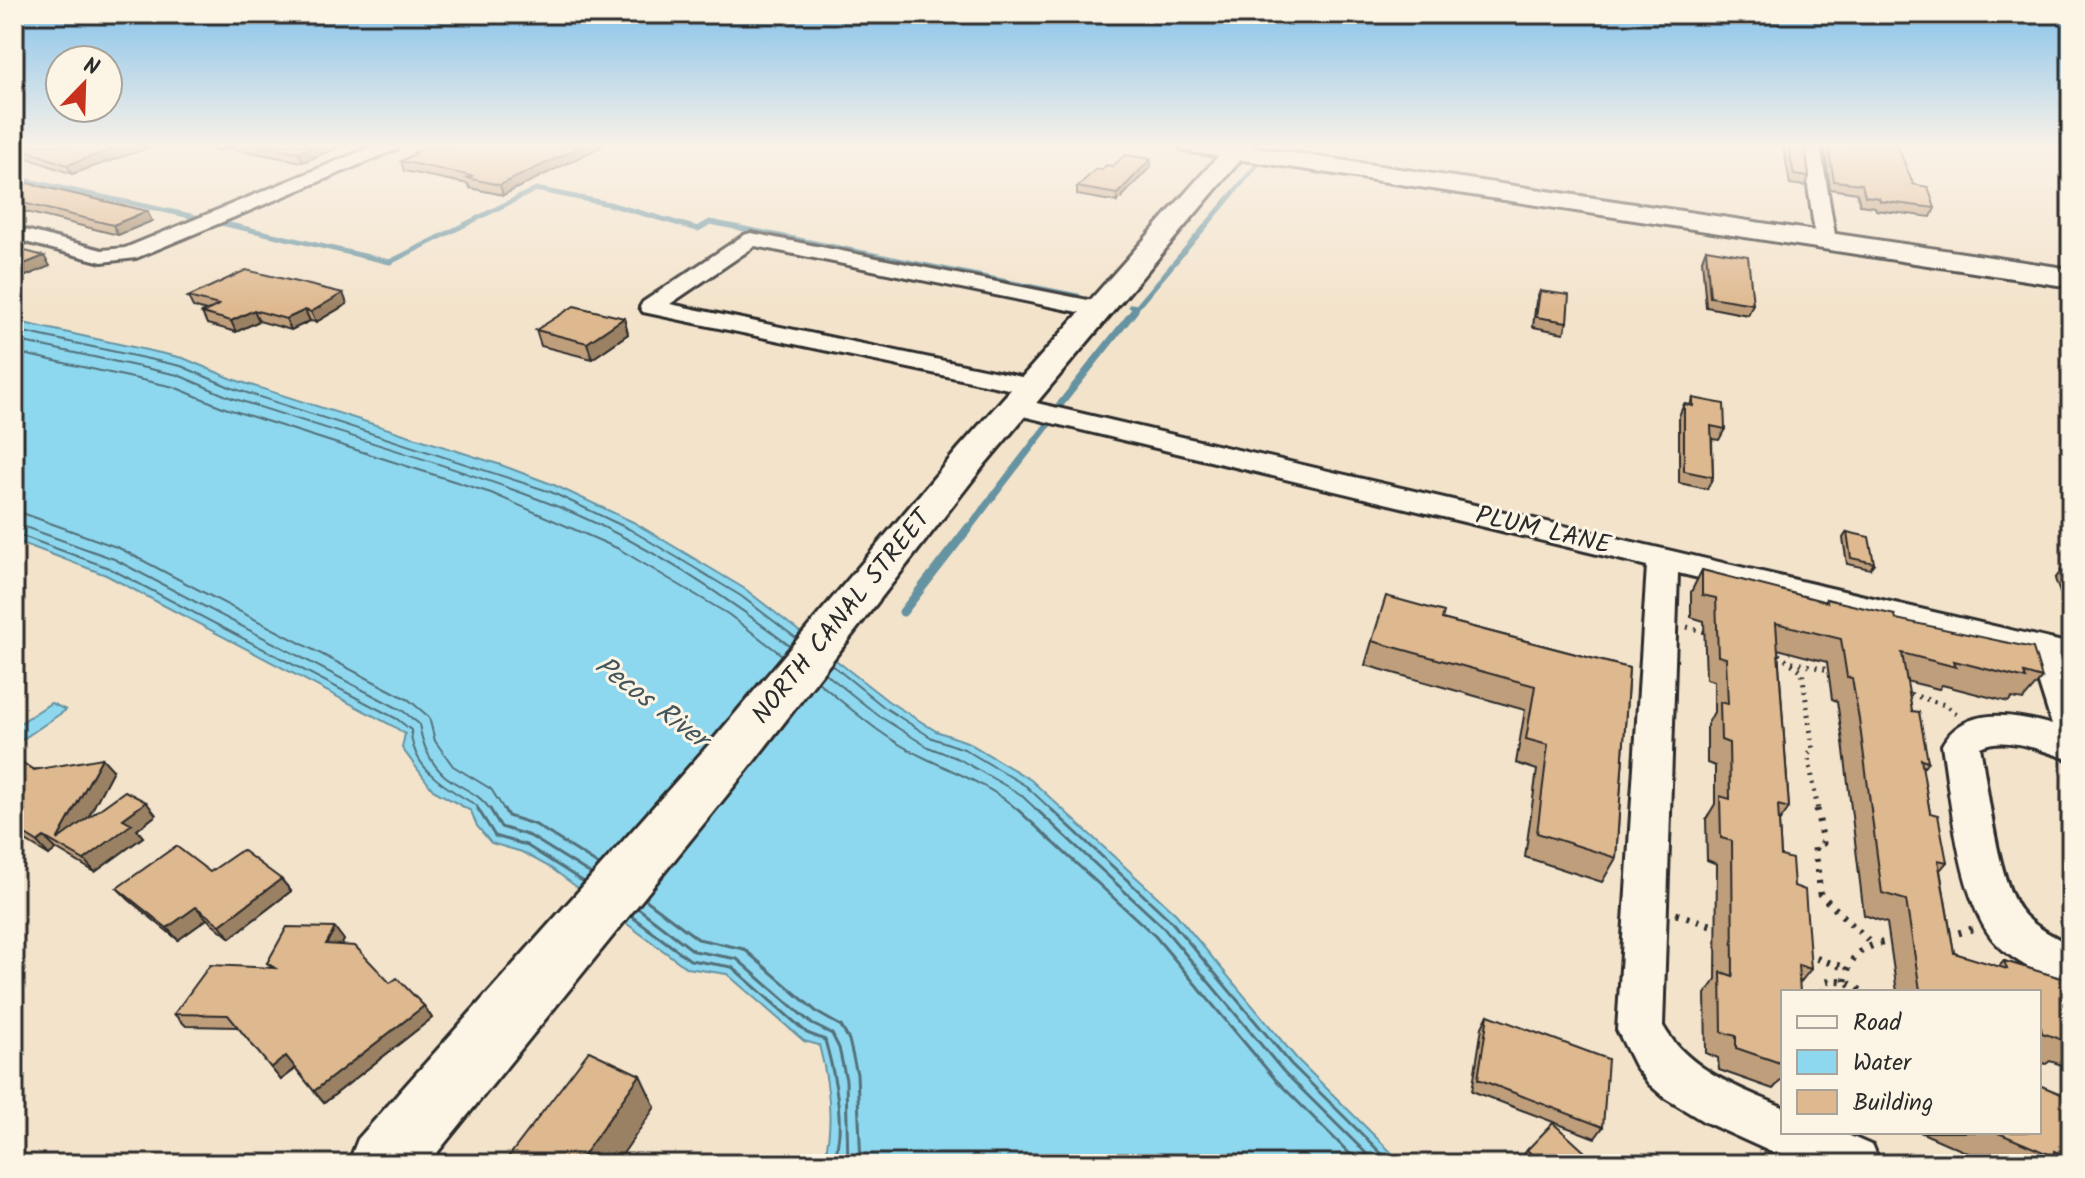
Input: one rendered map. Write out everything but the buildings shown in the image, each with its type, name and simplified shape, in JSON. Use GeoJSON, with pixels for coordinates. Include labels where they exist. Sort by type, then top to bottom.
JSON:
{"type":"FeatureCollection","features":[{"type":"Feature","properties":{"kind":"main road","name":"NORTH CANAL STREET"},"geometry":{"type":"LineString","coordinates":[[383,1164],[850,611],[1024,396],[1193,200]]}},
{"type":"Feature","properties":{"kind":"main road"},"geometry":{"type":"LineString","coordinates":[[1567,200],[2071,278]]}},
{"type":"Feature","properties":{"kind":"street"},"geometry":{"type":"LineString","coordinates":[[14,233],[113,256],[142,250],[261,200]]}},
{"type":"Feature","properties":{"kind":"street"},"geometry":{"type":"LineString","coordinates":[[1820,200],[1826,241]]}},
{"type":"Feature","properties":{"kind":"street","name":"PLUM LANE"},"geometry":{"type":"LineString","coordinates":[[1098,309],[751,239],[651,307],[1024,396],[1663,560],[2058,653]]}},
{"type":"Feature","properties":{"kind":"street"},"geometry":{"type":"LineString","coordinates":[[1663,560],[1640,1030],[1649,1052],[1669,1075],[1703,1095],[1781,1131]]}},
{"type":"Feature","properties":{"kind":"street"},"geometry":{"type":"LineString","coordinates":[[2058,653],[2070,725],[2068,744],[1994,729],[1974,730],[1964,737],[1961,745],[1991,897],[2004,922],[2016,935],[2041,952],[2071,966]]}},
{"type":"Feature","properties":{"kind":"street"},"geometry":{"type":"LineString","coordinates":[[1788,1134],[1855,1164]]}},
{"type":"Feature","properties":{"kind":"path"},"geometry":{"type":"LineString","coordinates":[[1679,625],[1720,636]]}},
{"type":"Feature","properties":{"kind":"path"},"geometry":{"type":"LineString","coordinates":[[1762,647],[1776,651],[1802,671],[1813,750],[1808,754],[1823,843],[1815,848],[1820,894],[1871,943]]}},
{"type":"Feature","properties":{"kind":"path"},"geometry":{"type":"LineString","coordinates":[[1789,661],[1845,674]]}},
{"type":"Feature","properties":{"kind":"path"},"geometry":{"type":"LineString","coordinates":[[1900,691],[1945,705],[1961,717]]}},
{"type":"Feature","properties":{"kind":"path"},"geometry":{"type":"LineString","coordinates":[[1672,913],[1730,931]]}},
{"type":"Feature","properties":{"kind":"path"},"geometry":{"type":"LineString","coordinates":[[1933,941],[1985,925]]}},
{"type":"Feature","properties":{"kind":"path"},"geometry":{"type":"LineString","coordinates":[[1845,981],[1846,968],[1858,950],[1871,943],[1900,941]]}},
{"type":"Feature","properties":{"kind":"path"},"geometry":{"type":"LineString","coordinates":[[1802,954],[1846,968]]}},
{"type":"Feature","properties":{"kind":"path"},"geometry":{"type":"LineString","coordinates":[[1824,990],[1826,982],[1845,981],[1859,990]]}},
{"type":"Feature","properties":{"kind":"water","name":"Pecos River"},"geometry":{"type":"Polygon","coordinates":[[[14,321],[183,358],[235,380],[501,465],[554,485],[633,522],[745,589],[888,701],[936,731],[967,742],[1031,780],[1176,914],[1297,1059],[1403,1164],[834,1164],[825,1156],[829,1101],[819,1045],[804,1041],[727,974],[687,968],[551,868],[522,852],[491,843],[477,826],[471,811],[433,790],[402,748],[405,734],[393,726],[106,575],[14,540],[14,321]]]}},
{"type":"Feature","properties":{"kind":"water"},"geometry":{"type":"Polygon","coordinates":[[[51,703],[66,710],[20,741],[14,738],[14,727],[51,703]]]}},
{"type":"Feature","properties":{"kind":"waterway"},"geometry":{"type":"LineString","coordinates":[[116,200],[205,219]]}},
{"type":"Feature","properties":{"kind":"waterway"},"geometry":{"type":"LineString","coordinates":[[221,223],[390,262],[514,200]]}},
{"type":"Feature","properties":{"kind":"waterway"},"geometry":{"type":"LineString","coordinates":[[589,200],[698,229],[710,222],[1078,296]]}},
{"type":"Feature","properties":{"kind":"waterway"},"geometry":{"type":"LineString","coordinates":[[1137,307],[1227,200]]}},
{"type":"Feature","properties":{"kind":"waterway"},"geometry":{"type":"LineString","coordinates":[[1131,306],[1137,307]]}},
{"type":"Feature","properties":{"kind":"waterway"},"geometry":{"type":"LineString","coordinates":[[1133,312],[1137,307]]}},
{"type":"Feature","properties":{"kind":"waterway"},"geometry":{"type":"LineString","coordinates":[[1059,406],[1135,310]]}},
{"type":"Feature","properties":{"kind":"waterway"},"geometry":{"type":"LineString","coordinates":[[968,529],[1047,426]]}},
{"type":"Feature","properties":{"kind":"waterway"},"geometry":{"type":"LineString","coordinates":[[903,612],[969,527]]}}]}
